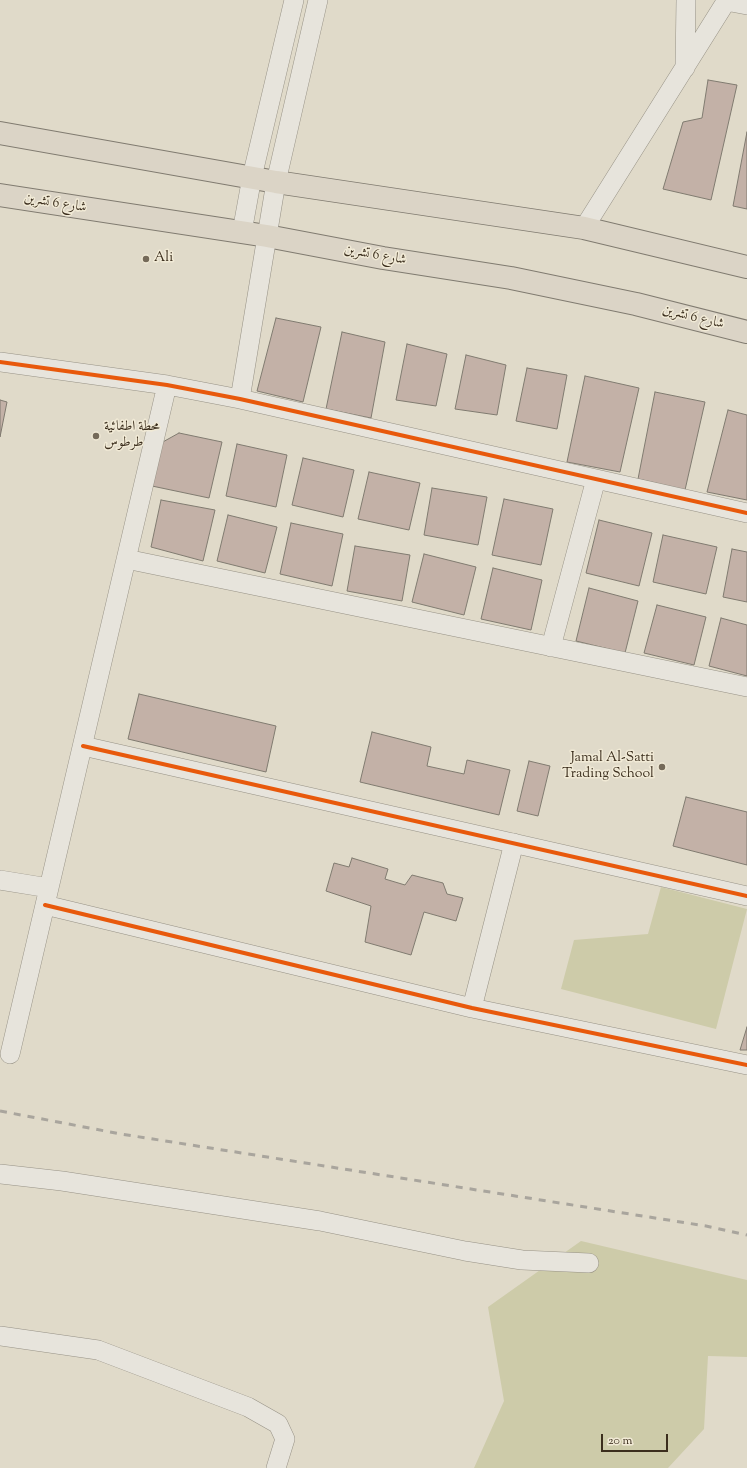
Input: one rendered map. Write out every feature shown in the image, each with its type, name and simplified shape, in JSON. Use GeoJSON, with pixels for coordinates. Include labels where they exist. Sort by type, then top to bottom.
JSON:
{"type":"FeatureCollection","features":[{"type":"Feature","properties":{"kind":"main road"},"geometry":{"type":"LineString","coordinates":[[0,133],[276,182],[584,228],[747,267]]}},
{"type":"Feature","properties":{"kind":"main road","name":"شارع 6 تشرين"},"geometry":{"type":"LineString","coordinates":[[0,195],[267,236],[383,258],[511,278],[636,304],[747,332]]}},
{"type":"Feature","properties":{"kind":"street"},"geometry":{"type":"LineString","coordinates":[[242,232],[252,177],[294,0]]}},
{"type":"Feature","properties":{"kind":"street"},"geometry":{"type":"LineString","coordinates":[[240,399],[276,182],[318,0]]}},
{"type":"Feature","properties":{"kind":"street"},"geometry":{"type":"LineString","coordinates":[[685,68],[686,0]]}},
{"type":"Feature","properties":{"kind":"street"},"geometry":{"type":"LineString","coordinates":[[584,228],[727,0],[747,5]]}},
{"type":"Feature","properties":{"kind":"street"},"geometry":{"type":"LineString","coordinates":[[0,362],[167,385],[240,399],[747,513]]}},
{"type":"Feature","properties":{"kind":"street"},"geometry":{"type":"LineString","coordinates":[[10,1054],[167,385]]}},
{"type":"Feature","properties":{"kind":"street"},"geometry":{"type":"LineString","coordinates":[[552,647],[596,479]]}},
{"type":"Feature","properties":{"kind":"street"},"geometry":{"type":"LineString","coordinates":[[126,558],[747,687]]}},
{"type":"Feature","properties":{"kind":"street"},"geometry":{"type":"LineString","coordinates":[[83,746],[747,896]]}},
{"type":"Feature","properties":{"kind":"street"},"geometry":{"type":"LineString","coordinates":[[472,1008],[514,843]]}},
{"type":"Feature","properties":{"kind":"street"},"geometry":{"type":"LineString","coordinates":[[0,880],[47,896],[472,1008],[747,1065]]}},
{"type":"Feature","properties":{"kind":"street"},"geometry":{"type":"LineString","coordinates":[[0,1174],[62,1181],[320,1221],[465,1251],[522,1260],[589,1263]]}},
{"type":"Feature","properties":{"kind":"street"},"geometry":{"type":"LineString","coordinates":[[0,1336],[98,1350],[248,1407],[278,1424],[285,1439],[276,1468]]}},
{"type":"Feature","properties":{"kind":"shaded area"},"geometry":{"type":"Polygon","coordinates":[[[661,887],[747,909],[716,1029],[561,989],[574,940],[648,934],[661,887]]]}},
{"type":"Feature","properties":{"kind":"shaded area"},"geometry":{"type":"Polygon","coordinates":[[[581,1241],[747,1280],[747,1357],[708,1356],[704,1429],[668,1468],[474,1468],[504,1401],[488,1307],[581,1241]]]}},
{"type":"Feature","properties":{"kind":"building"},"geometry":{"type":"Polygon","coordinates":[[[708,80],[737,85],[711,200],[663,189],[683,122],[702,118],[708,80]]]}},
{"type":"Feature","properties":{"kind":"building"},"geometry":{"type":"Polygon","coordinates":[[[747,132],[747,209],[733,206],[747,132]]]}},
{"type":"Feature","properties":{"kind":"building"},"geometry":{"type":"Polygon","coordinates":[[[276,318],[321,327],[303,402],[257,391],[276,318]]]}},
{"type":"Feature","properties":{"kind":"building"},"geometry":{"type":"Polygon","coordinates":[[[342,332],[385,342],[371,418],[326,409],[342,332]]]}},
{"type":"Feature","properties":{"kind":"building"},"geometry":{"type":"Polygon","coordinates":[[[407,344],[447,354],[436,406],[396,400],[407,344]]]}},
{"type":"Feature","properties":{"kind":"building"},"geometry":{"type":"Polygon","coordinates":[[[466,355],[506,365],[497,415],[455,409],[466,355]]]}},
{"type":"Feature","properties":{"kind":"building"},"geometry":{"type":"Polygon","coordinates":[[[527,368],[567,375],[557,429],[516,421],[527,368]]]}},
{"type":"Feature","properties":{"kind":"building"},"geometry":{"type":"Polygon","coordinates":[[[585,376],[639,388],[620,472],[567,462],[585,376]]]}},
{"type":"Feature","properties":{"kind":"building"},"geometry":{"type":"Polygon","coordinates":[[[655,392],[705,402],[685,490],[638,479],[655,392]]]}},
{"type":"Feature","properties":{"kind":"building"},"geometry":{"type":"Polygon","coordinates":[[[0,400],[7,402],[0,437],[0,400]]]}},
{"type":"Feature","properties":{"kind":"building"},"geometry":{"type":"Polygon","coordinates":[[[728,410],[747,415],[747,500],[707,492],[728,410]]]}},
{"type":"Feature","properties":{"kind":"building"},"geometry":{"type":"Polygon","coordinates":[[[179,433],[222,442],[209,498],[152,486],[161,443],[179,433]]]}},
{"type":"Feature","properties":{"kind":"building"},"geometry":{"type":"Polygon","coordinates":[[[237,444],[287,455],[276,507],[226,496],[237,444]]]}},
{"type":"Feature","properties":{"kind":"building"},"geometry":{"type":"Polygon","coordinates":[[[303,458],[354,470],[343,517],[292,505],[303,458]]]}},
{"type":"Feature","properties":{"kind":"building"},"geometry":{"type":"Polygon","coordinates":[[[369,472],[420,483],[409,530],[358,519],[369,472]]]}},
{"type":"Feature","properties":{"kind":"building"},"geometry":{"type":"Polygon","coordinates":[[[432,488],[487,497],[478,545],[424,535],[432,488]]]}},
{"type":"Feature","properties":{"kind":"building"},"geometry":{"type":"Polygon","coordinates":[[[504,499],[553,509],[541,565],[492,555],[504,499]]]}},
{"type":"Feature","properties":{"kind":"building"},"geometry":{"type":"Polygon","coordinates":[[[161,500],[215,510],[203,561],[151,547],[161,500]]]}},
{"type":"Feature","properties":{"kind":"building"},"geometry":{"type":"Polygon","coordinates":[[[228,515],[277,527],[265,573],[217,561],[228,515]]]}},
{"type":"Feature","properties":{"kind":"building"},"geometry":{"type":"Polygon","coordinates":[[[599,520],[652,533],[639,586],[586,573],[599,520]]]}},
{"type":"Feature","properties":{"kind":"building"},"geometry":{"type":"Polygon","coordinates":[[[291,523],[343,534],[332,586],[280,574],[291,523]]]}},
{"type":"Feature","properties":{"kind":"building"},"geometry":{"type":"Polygon","coordinates":[[[663,535],[717,547],[706,594],[653,582],[663,535]]]}},
{"type":"Feature","properties":{"kind":"building"},"geometry":{"type":"Polygon","coordinates":[[[355,546],[410,555],[402,601],[347,591],[355,546]]]}},
{"type":"Feature","properties":{"kind":"building"},"geometry":{"type":"Polygon","coordinates":[[[732,549],[747,552],[747,602],[723,597],[732,549]]]}},
{"type":"Feature","properties":{"kind":"building"},"geometry":{"type":"Polygon","coordinates":[[[424,554],[476,567],[464,615],[412,602],[424,554]]]}},
{"type":"Feature","properties":{"kind":"building"},"geometry":{"type":"Polygon","coordinates":[[[493,568],[542,580],[531,630],[481,619],[493,568]]]}},
{"type":"Feature","properties":{"kind":"building"},"geometry":{"type":"Polygon","coordinates":[[[589,588],[638,601],[625,653],[576,641],[589,588]]]}},
{"type":"Feature","properties":{"kind":"building"},"geometry":{"type":"Polygon","coordinates":[[[657,605],[706,617],[694,665],[644,653],[657,605]]]}},
{"type":"Feature","properties":{"kind":"building"},"geometry":{"type":"Polygon","coordinates":[[[721,618],[747,625],[747,676],[709,666],[721,618]]]}},
{"type":"Feature","properties":{"kind":"building"},"geometry":{"type":"Polygon","coordinates":[[[139,694],[276,726],[266,772],[128,739],[139,694]]]}},
{"type":"Feature","properties":{"kind":"building"},"geometry":{"type":"Polygon","coordinates":[[[372,732],[431,747],[427,766],[464,774],[467,760],[510,770],[499,815],[360,782],[372,732]]]}},
{"type":"Feature","properties":{"kind":"building"},"geometry":{"type":"Polygon","coordinates":[[[529,761],[550,766],[538,816],[517,811],[529,761]]]}},
{"type":"Feature","properties":{"kind":"building"},"geometry":{"type":"Polygon","coordinates":[[[686,797],[747,812],[747,865],[673,846],[686,797]]]}},
{"type":"Feature","properties":{"kind":"building"},"geometry":{"type":"Polygon","coordinates":[[[352,858],[388,869],[385,879],[405,885],[412,875],[443,883],[447,894],[463,898],[456,921],[424,912],[411,955],[365,942],[371,906],[326,891],[334,863],[349,867],[352,858]]]}},
{"type":"Feature","properties":{"kind":"building"},"geometry":{"type":"Polygon","coordinates":[[[747,1027],[747,1050],[740,1050],[747,1027]]]}},
{"type":"Feature","properties":{"kind":"railway"},"geometry":{"type":"LineString","coordinates":[[0,1111],[121,1134],[706,1226],[747,1235]]}},
{"type":"Feature","properties":{"kind":"cycle path"},"geometry":{"type":"LineString","coordinates":[[0,362],[167,385],[240,399],[747,513]]}},
{"type":"Feature","properties":{"kind":"cycle path"},"geometry":{"type":"LineString","coordinates":[[83,746],[747,896]]}},
{"type":"Feature","properties":{"kind":"cycle path"},"geometry":{"type":"LineString","coordinates":[[45,905],[472,1008],[747,1065]]}},
{"type":"Feature","properties":{"kind":"place","name":"Ali"},"geometry":{"type":"Point","coordinates":[146,259]}},
{"type":"Feature","properties":{"kind":"place","name":"محطة اطفائية طرطوس"},"geometry":{"type":"Point","coordinates":[96,436]}},
{"type":"Feature","properties":{"kind":"place","name":"Jamal Al-Satti Trading School"},"geometry":{"type":"Point","coordinates":[662,767]}}]}
